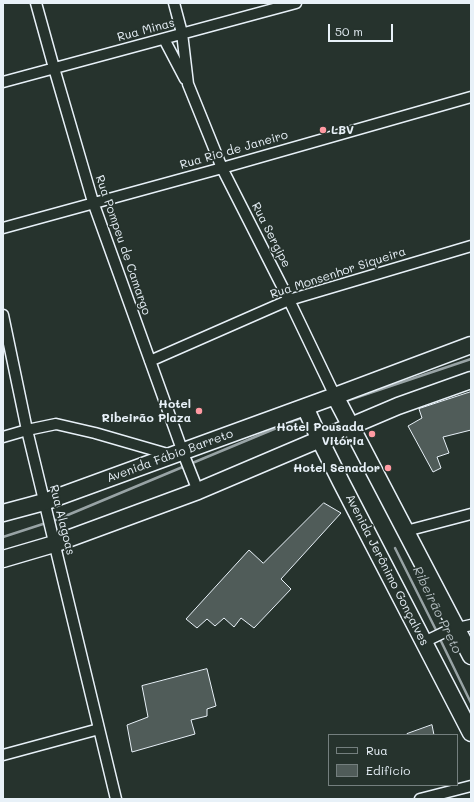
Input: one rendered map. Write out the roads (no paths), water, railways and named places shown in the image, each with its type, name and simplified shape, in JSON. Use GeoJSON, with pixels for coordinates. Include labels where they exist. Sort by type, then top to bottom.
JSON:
{"type":"FeatureCollection","features":[{"type":"Feature","properties":{"kind":"main road","name":"Avenida Fábio Barreto"},"geometry":{"type":"LineString","coordinates":[[3,513],[44,504],[337,399],[471,345]]}},
{"type":"Feature","properties":{"kind":"main road"},"geometry":{"type":"LineString","coordinates":[[3,559],[53,539],[197,488],[318,436],[471,380]]}},
{"type":"Feature","properties":{"kind":"main road"},"geometry":{"type":"LineString","coordinates":[[337,399],[459,628],[471,656]]}},
{"type":"Feature","properties":{"kind":"main road","name":"Avenida Jerônimo Gonçalves"},"geometry":{"type":"LineString","coordinates":[[306,410],[318,436],[427,641],[471,733]]}},
{"type":"Feature","properties":{"kind":"street","name":"Rua Pompeu de Camargo"},"geometry":{"type":"LineString","coordinates":[[36,3],[93,202],[150,361],[180,455],[197,488]]}},
{"type":"Feature","properties":{"kind":"street","name":"Rua Sergipe"},"geometry":{"type":"LineString","coordinates":[[174,3],[182,33],[188,84]]}},
{"type":"Feature","properties":{"kind":"street","name":"Rua Minas"},"geometry":{"type":"LineString","coordinates":[[3,82],[164,39],[263,7],[296,3]]}},
{"type":"Feature","properties":{"kind":"street","name":"Rua Sergipe"},"geometry":{"type":"LineString","coordinates":[[164,39],[188,84],[222,168],[290,300],[337,399]]}},
{"type":"Feature","properties":{"kind":"street","name":"Rua Rio de Janeiro"},"geometry":{"type":"LineString","coordinates":[[3,228],[93,202],[222,168],[471,97]]}},
{"type":"Feature","properties":{"kind":"street","name":"Rua Monsenhor Siqueira"},"geometry":{"type":"LineString","coordinates":[[150,361],[290,300],[471,246]]}},
{"type":"Feature","properties":{"kind":"street","name":"Rua Alagoas"},"geometry":{"type":"LineString","coordinates":[[3,315],[44,504],[116,799]]}},
{"type":"Feature","properties":{"kind":"street"},"geometry":{"type":"LineString","coordinates":[[3,437],[56,424],[180,455]]}},
{"type":"Feature","properties":{"kind":"street"},"geometry":{"type":"LineString","coordinates":[[406,531],[471,514]]}},
{"type":"Feature","properties":{"kind":"street"},"geometry":{"type":"LineString","coordinates":[[427,641],[459,628]]}},
{"type":"Feature","properties":{"kind":"street"},"geometry":{"type":"LineString","coordinates":[[3,755],[99,729]]}},
{"type":"Feature","properties":{"kind":"street"},"geometry":{"type":"LineString","coordinates":[[420,799],[471,786]]}},
{"type":"Feature","properties":{"kind":"waterway"},"geometry":{"type":"LineString","coordinates":[[343,402],[471,359]]}},
{"type":"Feature","properties":{"kind":"waterway"},"geometry":{"type":"LineString","coordinates":[[190,464],[303,417]]}},
{"type":"Feature","properties":{"kind":"waterway"},"geometry":{"type":"LineString","coordinates":[[51,522],[185,466]]}},
{"type":"Feature","properties":{"kind":"waterway"},"geometry":{"type":"LineString","coordinates":[[3,537],[46,523]]}},
{"type":"Feature","properties":{"kind":"waterway","name":"Ribeirão Preto"},"geometry":{"type":"LineString","coordinates":[[395,548],[437,632]]}},
{"type":"Feature","properties":{"kind":"waterway","name":"Ribeirão Preto"},"geometry":{"type":"LineString","coordinates":[[439,637],[471,703]]}},
{"type":"Feature","properties":{"kind":"place","name":"LBV"},"geometry":{"type":"Point","coordinates":[323,130]}},
{"type":"Feature","properties":{"kind":"place","name":"Hotel Ribeirão Plaza"},"geometry":{"type":"Point","coordinates":[199,411]}},
{"type":"Feature","properties":{"kind":"place","name":"Hotel Pousada Vitória"},"geometry":{"type":"Point","coordinates":[372,434]}},
{"type":"Feature","properties":{"kind":"place","name":"Hotel Senador"},"geometry":{"type":"Point","coordinates":[388,468]}}]}
